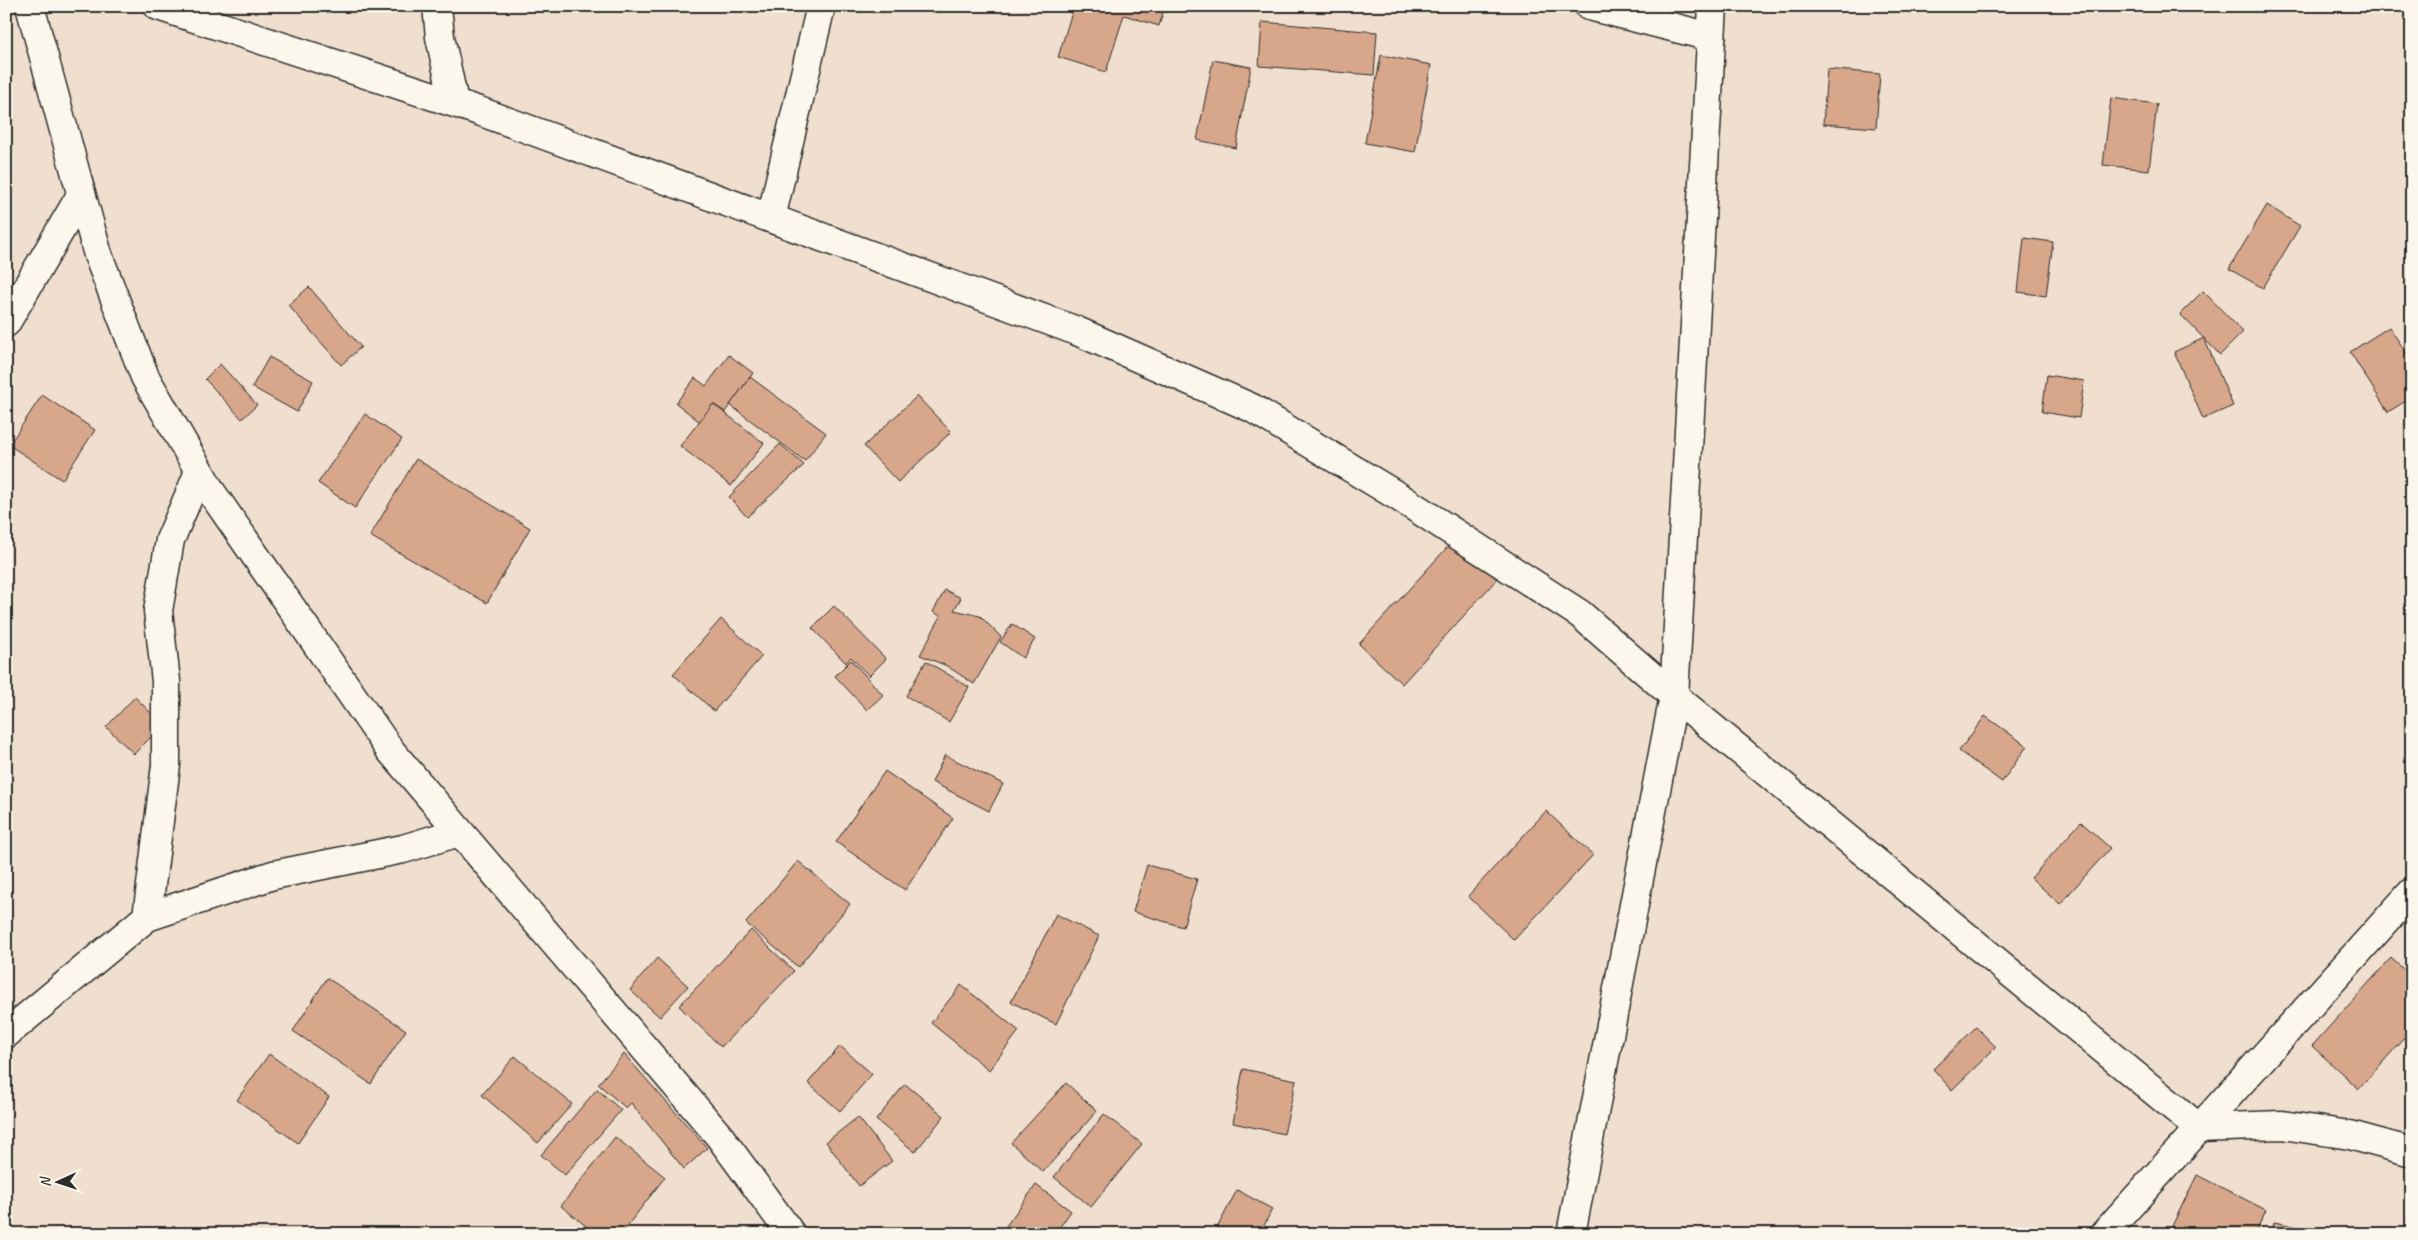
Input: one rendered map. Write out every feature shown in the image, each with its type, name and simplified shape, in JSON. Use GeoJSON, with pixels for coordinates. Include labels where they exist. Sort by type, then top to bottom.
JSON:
{"type":"FeatureCollection","features":[{"type":"Feature","properties":{"kind":"street"},"geometry":{"type":"LineString","coordinates":[[30,6],[98,255],[144,377],[199,472],[390,750],[720,1137],[790,1234]]}},
{"type":"Feature","properties":{"kind":"street"},"geometry":{"type":"LineString","coordinates":[[158,6],[454,102],[771,218],[1077,332],[1252,408],[1399,497],[1580,614],[1674,696],[2199,1128],[2282,1124],[2350,1135],[2412,1152]]}},
{"type":"Feature","properties":{"kind":"street"},"geometry":{"type":"LineString","coordinates":[[437,6],[440,37],[454,102]]}},
{"type":"Feature","properties":{"kind":"street"},"geometry":{"type":"LineString","coordinates":[[771,218],[821,6]]}},
{"type":"Feature","properties":{"kind":"street"},"geometry":{"type":"LineString","coordinates":[[1589,6],[1711,38]]}},
{"type":"Feature","properties":{"kind":"street"},"geometry":{"type":"LineString","coordinates":[[1571,1234],[1674,696],[1713,6]]}},
{"type":"Feature","properties":{"kind":"street"},"geometry":{"type":"LineString","coordinates":[[6,323],[81,195]]}},
{"type":"Feature","properties":{"kind":"street"},"geometry":{"type":"LineString","coordinates":[[147,917],[166,765],[166,681],[158,611],[170,540],[199,472]]}},
{"type":"Feature","properties":{"kind":"street"},"geometry":{"type":"LineString","coordinates":[[6,1034],[147,917],[273,875],[403,849],[459,832]]}},
{"type":"Feature","properties":{"kind":"street"},"geometry":{"type":"LineString","coordinates":[[2104,1234],[2412,892]]}},
{"type":"Feature","properties":{"kind":"building"},"geometry":{"type":"Polygon","coordinates":[[[1074,6],[1165,6],[1159,26],[1124,15],[1106,72],[1058,57],[1074,6]]]}},
{"type":"Feature","properties":{"kind":"building"},"geometry":{"type":"Polygon","coordinates":[[[1262,22],[1377,32],[1374,75],[1259,66],[1262,22]]]}},
{"type":"Feature","properties":{"kind":"building"},"geometry":{"type":"Polygon","coordinates":[[[1381,55],[1431,65],[1415,152],[1365,143],[1381,55]]]}},
{"type":"Feature","properties":{"kind":"building"},"geometry":{"type":"Polygon","coordinates":[[[1213,60],[1251,67],[1236,148],[1197,140],[1213,60]]]}},
{"type":"Feature","properties":{"kind":"building"},"geometry":{"type":"Polygon","coordinates":[[[1827,69],[1880,74],[1876,128],[1823,124],[1827,69]]]}},
{"type":"Feature","properties":{"kind":"building"},"geometry":{"type":"Polygon","coordinates":[[[2111,98],[2157,104],[2149,170],[2103,165],[2111,98]]]}},
{"type":"Feature","properties":{"kind":"building"},"geometry":{"type":"Polygon","coordinates":[[[2267,205],[2300,226],[2263,288],[2229,269],[2267,205]]]}},
{"type":"Feature","properties":{"kind":"building"},"geometry":{"type":"Polygon","coordinates":[[[2024,238],[2053,242],[2046,296],[2018,292],[2024,238]]]}},
{"type":"Feature","properties":{"kind":"building"},"geometry":{"type":"Polygon","coordinates":[[[309,287],[361,347],[341,365],[288,305],[309,287]]]}},
{"type":"Feature","properties":{"kind":"building"},"geometry":{"type":"Polygon","coordinates":[[[2203,291],[2243,332],[2220,355],[2180,314],[2203,291]]]}},
{"type":"Feature","properties":{"kind":"building"},"geometry":{"type":"Polygon","coordinates":[[[2389,327],[2412,361],[2412,397],[2388,412],[2350,352],[2389,327]]]}},
{"type":"Feature","properties":{"kind":"building"},"geometry":{"type":"Polygon","coordinates":[[[2204,338],[2233,406],[2203,419],[2174,352],[2204,338]]]}},
{"type":"Feature","properties":{"kind":"building"},"geometry":{"type":"Polygon","coordinates":[[[729,355],[753,373],[725,412],[713,404],[700,422],[676,403],[695,378],[706,386],[729,355]]]}},
{"type":"Feature","properties":{"kind":"building"},"geometry":{"type":"Polygon","coordinates":[[[269,357],[313,381],[297,412],[252,387],[269,357]]]}},
{"type":"Feature","properties":{"kind":"building"},"geometry":{"type":"Polygon","coordinates":[[[220,364],[257,405],[242,419],[205,379],[220,364]]]}},
{"type":"Feature","properties":{"kind":"building"},"geometry":{"type":"Polygon","coordinates":[[[2047,375],[2084,381],[2079,418],[2042,412],[2047,375]]]}},
{"type":"Feature","properties":{"kind":"building"},"geometry":{"type":"Polygon","coordinates":[[[750,377],[826,433],[805,461],[730,405],[750,377]]]}},
{"type":"Feature","properties":{"kind":"building"},"geometry":{"type":"Polygon","coordinates":[[[42,395],[95,430],[62,480],[9,445],[42,395]]]}},
{"type":"Feature","properties":{"kind":"building"},"geometry":{"type":"Polygon","coordinates":[[[917,396],[951,432],[898,482],[864,446],[917,396]]]}},
{"type":"Feature","properties":{"kind":"building"},"geometry":{"type":"Polygon","coordinates":[[[713,404],[764,443],[731,486],[680,446],[713,404]]]}},
{"type":"Feature","properties":{"kind":"building"},"geometry":{"type":"Polygon","coordinates":[[[365,414],[402,439],[355,508],[318,483],[365,414]]]}},
{"type":"Feature","properties":{"kind":"building"},"geometry":{"type":"Polygon","coordinates":[[[780,444],[804,465],[747,517],[729,497],[780,444]]]}},
{"type":"Feature","properties":{"kind":"building"},"geometry":{"type":"Polygon","coordinates":[[[416,459],[530,528],[487,603],[370,536],[416,459]]]}},
{"type":"Feature","properties":{"kind":"building"},"geometry":{"type":"Polygon","coordinates":[[[1454,540],[1497,579],[1402,684],[1359,644],[1454,540]]]}},
{"type":"Feature","properties":{"kind":"building"},"geometry":{"type":"Polygon","coordinates":[[[945,590],[961,598],[954,610],[980,616],[1001,637],[974,684],[947,666],[920,655],[941,616],[933,612],[945,590]]]}},
{"type":"Feature","properties":{"kind":"building"},"geometry":{"type":"Polygon","coordinates":[[[834,606],[886,659],[869,676],[851,657],[846,663],[812,628],[834,606]]]}},
{"type":"Feature","properties":{"kind":"building"},"geometry":{"type":"Polygon","coordinates":[[[721,619],[762,656],[714,711],[673,674],[721,619]]]}},
{"type":"Feature","properties":{"kind":"building"},"geometry":{"type":"Polygon","coordinates":[[[1012,624],[1035,639],[1023,658],[1000,642],[1012,624]]]}},
{"type":"Feature","properties":{"kind":"building"},"geometry":{"type":"Polygon","coordinates":[[[851,660],[883,695],[867,710],[835,676],[851,660]]]}},
{"type":"Feature","properties":{"kind":"building"},"geometry":{"type":"Polygon","coordinates":[[[926,661],[969,687],[949,722],[906,696],[926,661]]]}},
{"type":"Feature","properties":{"kind":"building"},"geometry":{"type":"Polygon","coordinates":[[[135,697],[163,725],[134,754],[106,727],[135,697]]]}},
{"type":"Feature","properties":{"kind":"building"},"geometry":{"type":"Polygon","coordinates":[[[1985,716],[2027,746],[2002,782],[1959,751],[1985,716]]]}},
{"type":"Feature","properties":{"kind":"building"},"geometry":{"type":"Polygon","coordinates":[[[945,755],[1003,784],[989,811],[932,782],[945,755]]]}},
{"type":"Feature","properties":{"kind":"building"},"geometry":{"type":"Polygon","coordinates":[[[885,771],[953,818],[905,890],[836,842],[885,771]]]}},
{"type":"Feature","properties":{"kind":"building"},"geometry":{"type":"Polygon","coordinates":[[[1546,811],[1593,855],[1514,940],[1468,896],[1546,811]]]}},
{"type":"Feature","properties":{"kind":"building"},"geometry":{"type":"Polygon","coordinates":[[[2081,822],[2110,848],[2060,904],[2031,878],[2081,822]]]}},
{"type":"Feature","properties":{"kind":"building"},"geometry":{"type":"Polygon","coordinates":[[[798,861],[850,904],[798,967],[746,923],[798,861]]]}},
{"type":"Feature","properties":{"kind":"building"},"geometry":{"type":"Polygon","coordinates":[[[1147,865],[1197,879],[1183,927],[1133,912],[1147,865]]]}},
{"type":"Feature","properties":{"kind":"building"},"geometry":{"type":"Polygon","coordinates":[[[1056,914],[1099,936],[1056,1024],[1011,1002],[1056,914]]]}},
{"type":"Feature","properties":{"kind":"building"},"geometry":{"type":"Polygon","coordinates":[[[751,930],[794,971],[721,1047],[679,1006],[751,930]]]}},
{"type":"Feature","properties":{"kind":"building"},"geometry":{"type":"Polygon","coordinates":[[[657,958],[688,986],[660,1017],[630,990],[657,958]]]}},
{"type":"Feature","properties":{"kind":"building"},"geometry":{"type":"Polygon","coordinates":[[[2391,958],[2412,977],[2412,1029],[2359,1089],[2312,1046],[2391,958]]]}},
{"type":"Feature","properties":{"kind":"building"},"geometry":{"type":"Polygon","coordinates":[[[327,978],[406,1030],[371,1084],[293,1031],[327,978]]]}},
{"type":"Feature","properties":{"kind":"building"},"geometry":{"type":"Polygon","coordinates":[[[961,985],[1019,1031],[989,1070],[931,1023],[961,985]]]}},
{"type":"Feature","properties":{"kind":"building"},"geometry":{"type":"Polygon","coordinates":[[[1976,1027],[1996,1047],[1952,1090],[1933,1069],[1976,1027]]]}},
{"type":"Feature","properties":{"kind":"building"},"geometry":{"type":"Polygon","coordinates":[[[840,1046],[872,1074],[840,1111],[808,1083],[840,1046]]]}},
{"type":"Feature","properties":{"kind":"building"},"geometry":{"type":"Polygon","coordinates":[[[269,1054],[329,1097],[298,1143],[237,1100],[269,1054]]]}},
{"type":"Feature","properties":{"kind":"building"},"geometry":{"type":"Polygon","coordinates":[[[624,1054],[707,1148],[684,1169],[631,1103],[626,1108],[598,1084],[624,1054]]]}},
{"type":"Feature","properties":{"kind":"building"},"geometry":{"type":"Polygon","coordinates":[[[515,1056],[572,1104],[538,1143],[482,1095],[515,1056]]]}},
{"type":"Feature","properties":{"kind":"building"},"geometry":{"type":"Polygon","coordinates":[[[1243,1069],[1296,1080],[1284,1134],[1233,1123],[1243,1069]]]}},
{"type":"Feature","properties":{"kind":"building"},"geometry":{"type":"Polygon","coordinates":[[[1066,1083],[1097,1111],[1043,1172],[1011,1143],[1066,1083]]]}},
{"type":"Feature","properties":{"kind":"building"},"geometry":{"type":"Polygon","coordinates":[[[905,1084],[944,1116],[915,1152],[876,1120],[905,1084]]]}},
{"type":"Feature","properties":{"kind":"building"},"geometry":{"type":"Polygon","coordinates":[[[597,1089],[621,1110],[565,1175],[541,1155],[597,1089]]]}},
{"type":"Feature","properties":{"kind":"building"},"geometry":{"type":"Polygon","coordinates":[[[1104,1114],[1142,1144],[1091,1207],[1054,1177],[1104,1114]]]}},
{"type":"Feature","properties":{"kind":"building"},"geometry":{"type":"Polygon","coordinates":[[[858,1117],[892,1161],[859,1186],[826,1142],[858,1117]]]}},
{"type":"Feature","properties":{"kind":"building"},"geometry":{"type":"Polygon","coordinates":[[[615,1137],[665,1177],[621,1234],[596,1234],[561,1206],[615,1137]]]}},
{"type":"Feature","properties":{"kind":"building"},"geometry":{"type":"Polygon","coordinates":[[[2197,1175],[2266,1210],[2255,1234],[2184,1234],[2171,1228],[2197,1175]]]}},
{"type":"Feature","properties":{"kind":"building"},"geometry":{"type":"Polygon","coordinates":[[[1036,1185],[1071,1211],[1055,1234],[1000,1234],[1036,1185]]]}},
{"type":"Feature","properties":{"kind":"building"},"geometry":{"type":"Polygon","coordinates":[[[1237,1190],[1272,1209],[1260,1234],[1214,1234],[1237,1190]]]}},
{"type":"Feature","properties":{"kind":"building"},"geometry":{"type":"Polygon","coordinates":[[[2274,1222],[2334,1234],[2272,1234],[2274,1222]]]}}]}
